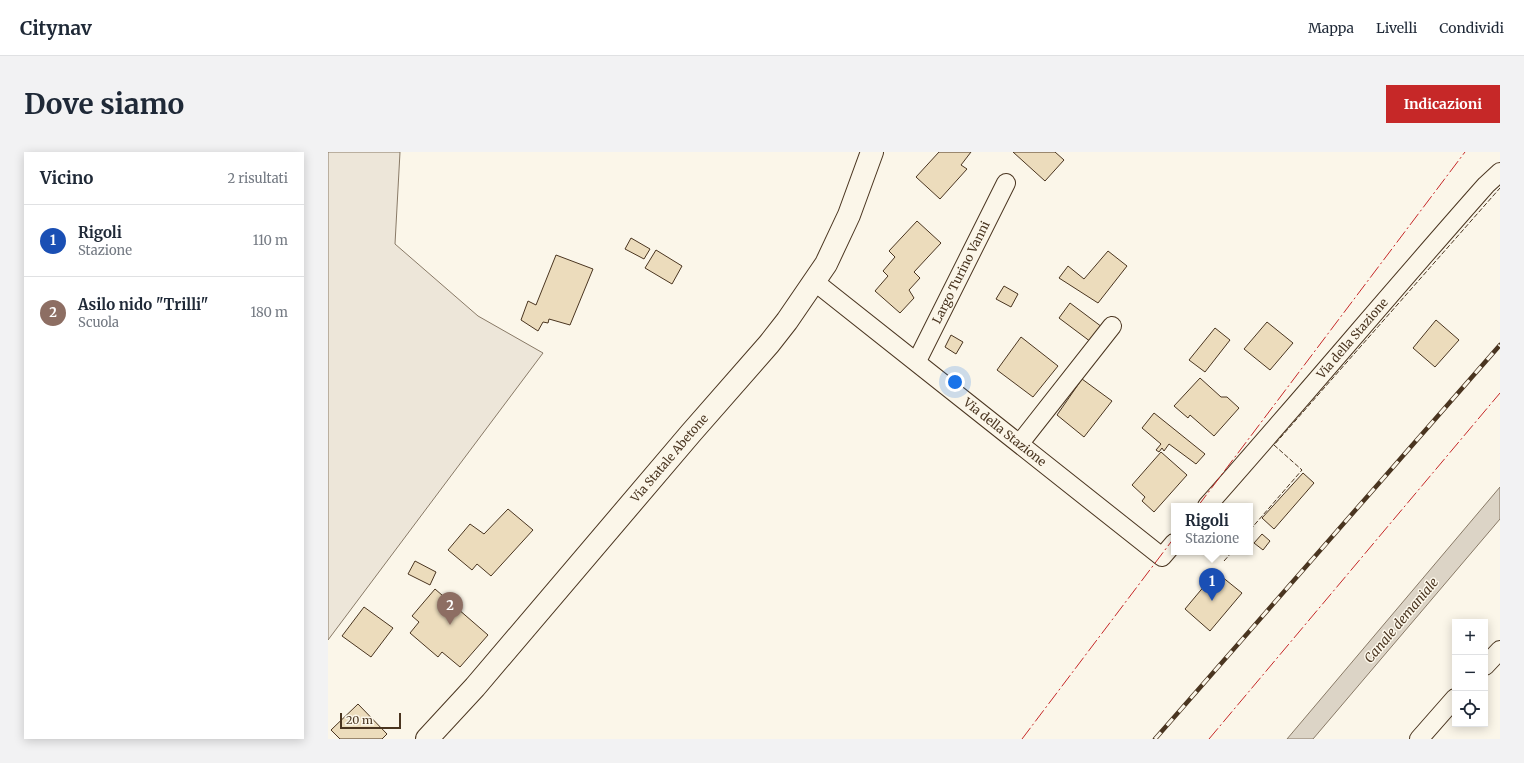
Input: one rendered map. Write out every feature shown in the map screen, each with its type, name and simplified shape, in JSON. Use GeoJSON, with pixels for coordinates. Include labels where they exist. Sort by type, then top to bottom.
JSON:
{"type":"FeatureCollection","features":[{"type":"Feature","properties":{"kind":"main road","name":"Via Statale Abetone"},"geometry":{"type":"LineString","coordinates":[[427,739],[475,687],[769,344],[815,282],[826,264],[849,215],[872,152]]}},
{"type":"Feature","properties":{"kind":"street","name":"Via della Stazione"},"geometry":{"type":"LineString","coordinates":[[1210,503],[1387,296],[1486,184],[1500,172]]}},
{"type":"Feature","properties":{"kind":"street","name":"Largo Turino Vanni"},"geometry":{"type":"LineString","coordinates":[[917,361],[1006,183]]}},
{"type":"Feature","properties":{"kind":"street","name":"Via della Stazione"},"geometry":{"type":"LineString","coordinates":[[815,282],[917,361],[1162,556],[1171,546]]}},
{"type":"Feature","properties":{"kind":"street"},"geometry":{"type":"LineString","coordinates":[[1020,443],[1112,326]]}},
{"type":"Feature","properties":{"kind":"street"},"geometry":{"type":"LineString","coordinates":[[1488,663],[1500,650]]}},
{"type":"Feature","properties":{"kind":"street"},"geometry":{"type":"LineString","coordinates":[[1419,739],[1452,701]]}},
{"type":"Feature","properties":{"kind":"shaded area"},"geometry":{"type":"Polygon","coordinates":[[[328,152],[400,152],[395,244],[478,316],[543,353],[328,640],[328,152]]]}},
{"type":"Feature","properties":{"kind":"water","name":"Canale demaniale"},"geometry":{"type":"Polygon","coordinates":[[[1500,487],[1500,519],[1313,739],[1287,739],[1500,487]]]}},
{"type":"Feature","properties":{"kind":"building"},"geometry":{"type":"Polygon","coordinates":[[[939,152],[971,152],[961,165],[967,169],[940,199],[916,177],[939,152]]]}},
{"type":"Feature","properties":{"kind":"building"},"geometry":{"type":"Polygon","coordinates":[[[1013,152],[1055,152],[1064,160],[1045,181],[1013,152]]]}},
{"type":"Feature","properties":{"kind":"building"},"geometry":{"type":"Polygon","coordinates":[[[917,221],[941,243],[914,272],[920,278],[909,290],[914,298],[900,313],[875,291],[888,276],[883,271],[895,257],[889,251],[917,221]]]}},
{"type":"Feature","properties":{"kind":"building"},"geometry":{"type":"Polygon","coordinates":[[[631,238],[650,249],[644,259],[625,249],[631,238]]]}},
{"type":"Feature","properties":{"kind":"building"},"geometry":{"type":"Polygon","coordinates":[[[656,250],[682,266],[672,284],[645,268],[656,250]]]}},
{"type":"Feature","properties":{"kind":"building"},"geometry":{"type":"Polygon","coordinates":[[[1108,251],[1127,266],[1098,303],[1059,278],[1068,266],[1084,279],[1108,251]]]}},
{"type":"Feature","properties":{"kind":"building"},"geometry":{"type":"Polygon","coordinates":[[[556,255],[593,269],[570,325],[549,319],[548,323],[543,322],[538,331],[521,320],[528,301],[536,305],[556,255]]]}},
{"type":"Feature","properties":{"kind":"building"},"geometry":{"type":"Polygon","coordinates":[[[1004,286],[1018,294],[1011,307],[996,299],[1004,286]]]}},
{"type":"Feature","properties":{"kind":"building"},"geometry":{"type":"Polygon","coordinates":[[[1070,303],[1102,327],[1091,342],[1059,318],[1070,303]]]}},
{"type":"Feature","properties":{"kind":"building"},"geometry":{"type":"Polygon","coordinates":[[[1436,320],[1459,340],[1435,367],[1413,348],[1436,320]]]}},
{"type":"Feature","properties":{"kind":"building"},"geometry":{"type":"Polygon","coordinates":[[[1267,322],[1293,343],[1270,370],[1244,349],[1267,322]]]}},
{"type":"Feature","properties":{"kind":"building"},"geometry":{"type":"Polygon","coordinates":[[[1215,328],[1230,340],[1205,372],[1189,360],[1215,328]]]}},
{"type":"Feature","properties":{"kind":"building"},"geometry":{"type":"Polygon","coordinates":[[[951,335],[963,342],[956,354],[945,347],[951,335]]]}},
{"type":"Feature","properties":{"kind":"building"},"geometry":{"type":"Polygon","coordinates":[[[1021,337],[1058,366],[1033,397],[997,370],[1021,337]]]}},
{"type":"Feature","properties":{"kind":"building"},"geometry":{"type":"Polygon","coordinates":[[[1200,378],[1221,397],[1227,397],[1239,408],[1214,436],[1190,415],[1188,418],[1174,406],[1200,378]]]}},
{"type":"Feature","properties":{"kind":"building"},"geometry":{"type":"Polygon","coordinates":[[[1082,379],[1112,401],[1084,437],[1057,415],[1082,379]]]}},
{"type":"Feature","properties":{"kind":"building"},"geometry":{"type":"Polygon","coordinates":[[[1154,413],[1205,454],[1196,464],[1169,444],[1164,451],[1162,448],[1159,452],[1156,450],[1161,444],[1142,428],[1154,413]]]}},
{"type":"Feature","properties":{"kind":"building"},"geometry":{"type":"Polygon","coordinates":[[[1161,452],[1187,475],[1154,512],[1142,501],[1145,497],[1132,485],[1161,452]]]}},
{"type":"Feature","properties":{"kind":"building"},"geometry":{"type":"Polygon","coordinates":[[[1303,473],[1314,483],[1274,529],[1262,518],[1303,473]]]}},
{"type":"Feature","properties":{"kind":"building"},"geometry":{"type":"Polygon","coordinates":[[[508,509],[533,530],[491,576],[477,564],[472,570],[448,550],[470,524],[484,534],[508,509]]]}},
{"type":"Feature","properties":{"kind":"building"},"geometry":{"type":"Polygon","coordinates":[[[1262,534],[1270,541],[1263,550],[1254,543],[1262,534]]]}},
{"type":"Feature","properties":{"kind":"building"},"geometry":{"type":"Polygon","coordinates":[[[415,561],[436,572],[430,585],[408,574],[415,561]]]}},
{"type":"Feature","properties":{"kind":"building"},"geometry":{"type":"Polygon","coordinates":[[[1216,572],[1242,593],[1210,631],[1185,609],[1216,572]]]}},
{"type":"Feature","properties":{"kind":"building"},"geometry":{"type":"Polygon","coordinates":[[[435,589],[488,635],[460,667],[442,652],[438,657],[410,633],[419,622],[412,616],[435,589]]]}},
{"type":"Feature","properties":{"kind":"building"},"geometry":{"type":"Polygon","coordinates":[[[364,607],[393,628],[371,657],[342,636],[364,607]]]}},
{"type":"Feature","properties":{"kind":"building"},"geometry":{"type":"Polygon","coordinates":[[[358,704],[387,734],[382,739],[340,739],[331,730],[358,704]]]}},
{"type":"Feature","properties":{"kind":"railway"},"geometry":{"type":"LineString","coordinates":[[1155,739],[1500,345]]}},
{"type":"Feature","properties":{"kind":"fence"},"geometry":{"type":"LineString","coordinates":[[1253,527],[1302,470],[1274,445],[1500,188]]}},
{"type":"Feature","properties":{"kind":"fence"},"geometry":{"type":"LineString","coordinates":[[1224,561],[1229,555]]}},
{"type":"Feature","properties":{"kind":"power"},"geometry":{"type":"LineString","coordinates":[[1200,503],[1465,152]]}},
{"type":"Feature","properties":{"kind":"power"},"geometry":{"type":"LineString","coordinates":[[1209,739],[1500,393]]}},
{"type":"Feature","properties":{"kind":"power"},"geometry":{"type":"LineString","coordinates":[[1022,739],[1171,542]]}},
{"type":"Feature","properties":{"kind":"place","name":"Rigoli"},"geometry":{"type":"Point","coordinates":[1212,601]}},
{"type":"Feature","properties":{"kind":"place","name":"Asilo nido \"Trilli\""},"geometry":{"type":"Point","coordinates":[450,625]}}]}
